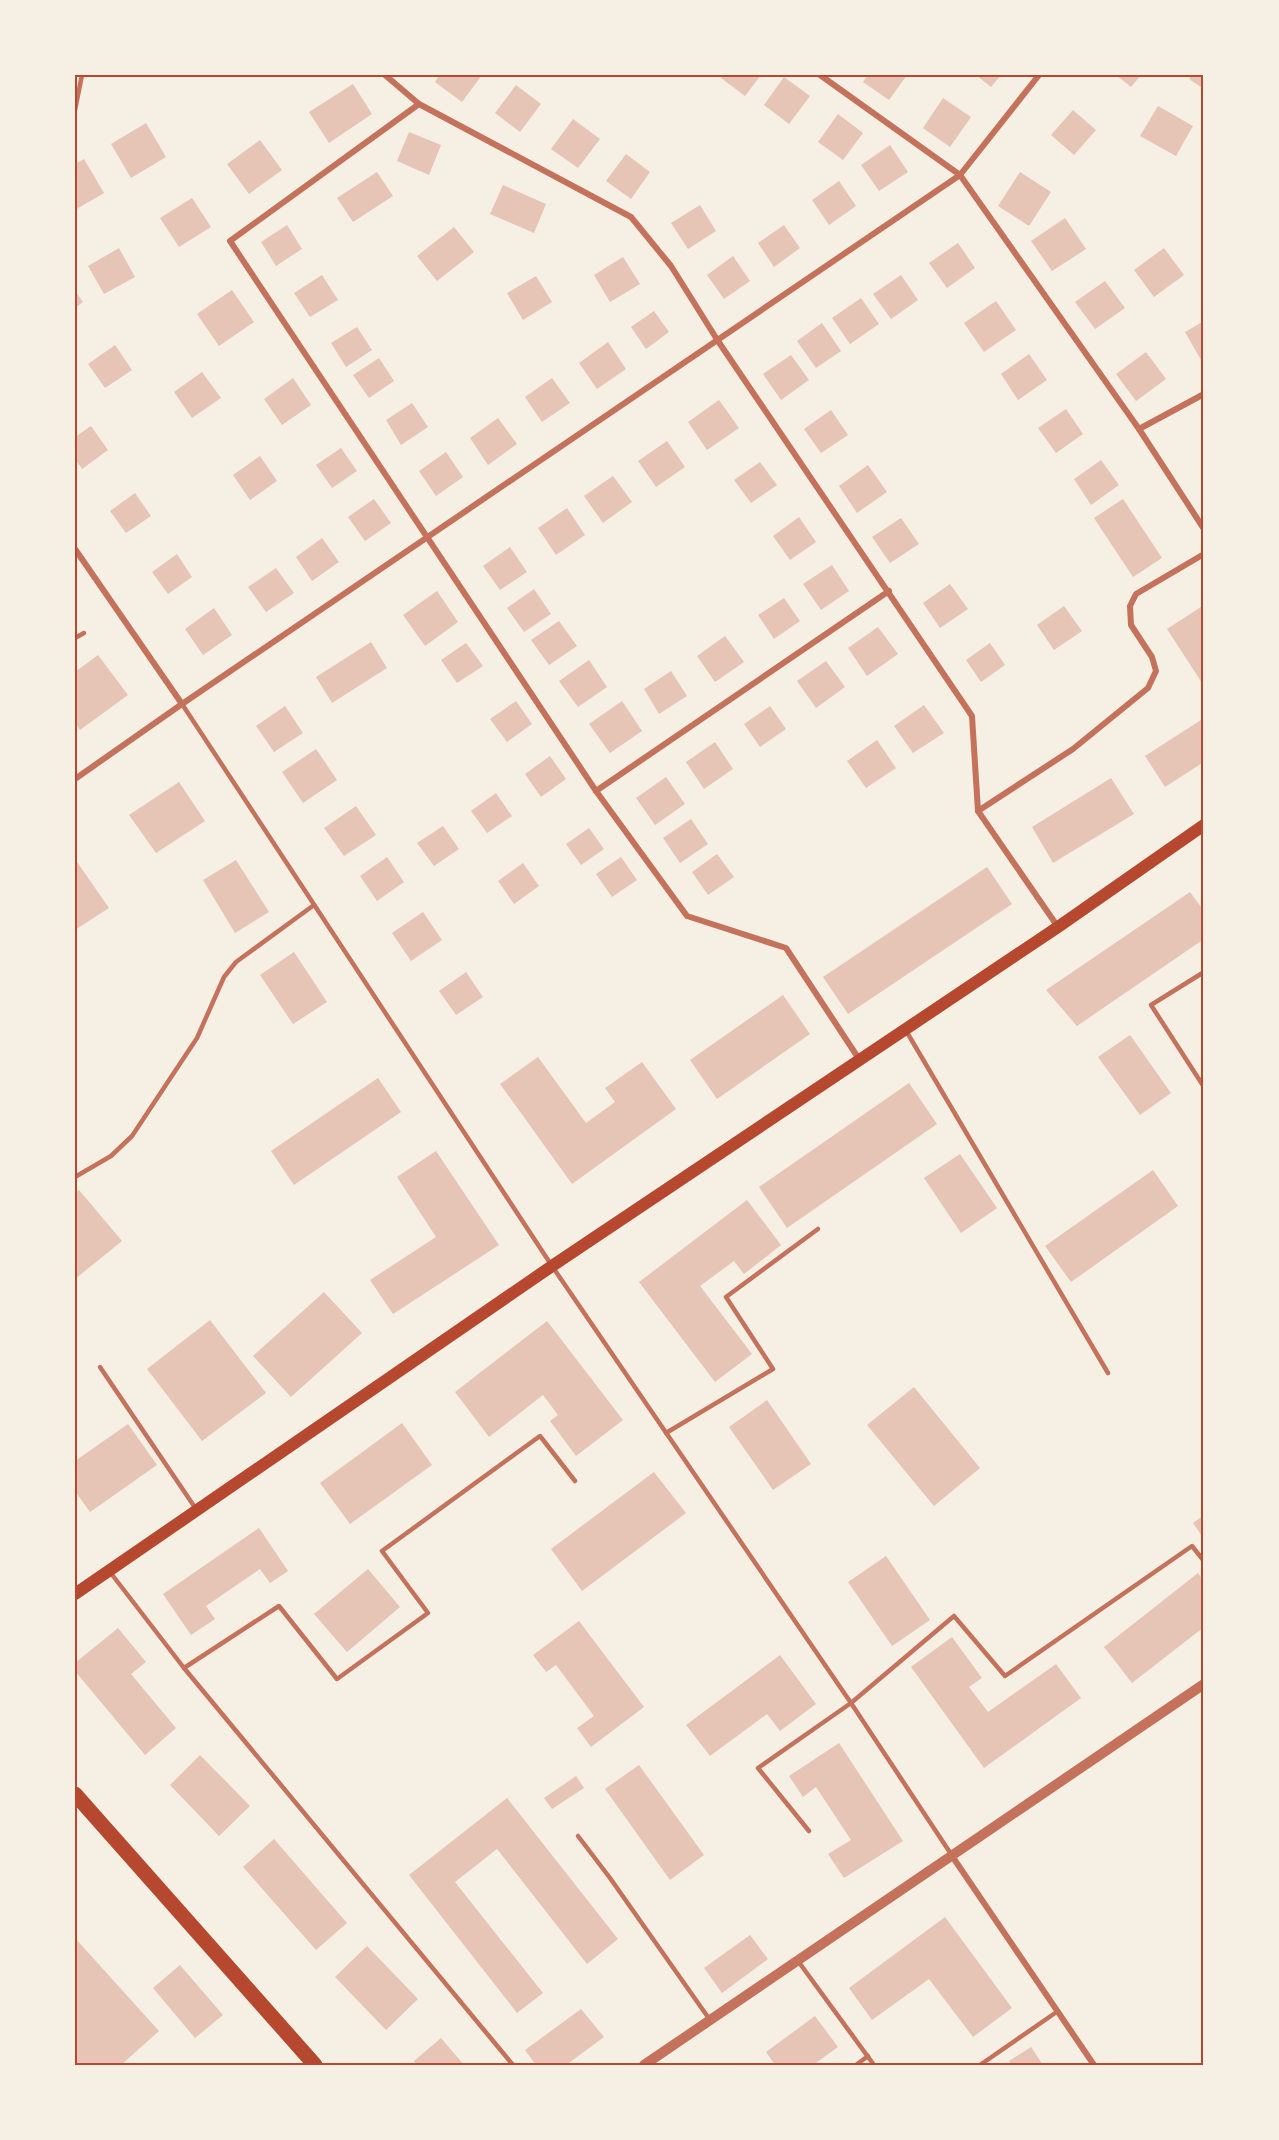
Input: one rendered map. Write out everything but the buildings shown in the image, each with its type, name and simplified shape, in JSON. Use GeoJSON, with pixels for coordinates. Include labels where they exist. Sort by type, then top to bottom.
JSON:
{"type":"FeatureCollection","features":[{"type":"Feature","properties":{"kind":"main road"},"geometry":{"type":"LineString","coordinates":[[75,1594],[552,1266],[1058,927],[1204,825]]}},
{"type":"Feature","properties":{"kind":"main road"},"geometry":{"type":"LineString","coordinates":[[75,1794],[315,2065]]}},
{"type":"Feature","properties":{"kind":"street"},"geometry":{"type":"LineString","coordinates":[[385,75],[419,104],[631,217],[671,266],[718,341],[972,716],[978,811],[1058,927]]}},
{"type":"Feature","properties":{"kind":"street"},"geometry":{"type":"LineString","coordinates":[[820,75],[960,175],[1139,429],[1204,529]]}},
{"type":"Feature","properties":{"kind":"street"},"geometry":{"type":"LineString","coordinates":[[75,779],[960,175],[1039,75]]}},
{"type":"Feature","properties":{"kind":"street"},"geometry":{"type":"LineString","coordinates":[[419,104],[230,241],[596,791],[687,916],[786,948],[859,1059]]}},
{"type":"Feature","properties":{"kind":"street"},"geometry":{"type":"LineString","coordinates":[[1139,429],[1204,394]]}},
{"type":"Feature","properties":{"kind":"street"},"geometry":{"type":"LineString","coordinates":[[75,549],[182,704]]}},
{"type":"Feature","properties":{"kind":"street"},"geometry":{"type":"LineString","coordinates":[[978,811],[1073,749],[1148,688],[1155,671],[1154,664],[1152,657],[1131,626],[1130,606],[1136,594],[1204,554]]}},
{"type":"Feature","properties":{"kind":"street"},"geometry":{"type":"LineString","coordinates":[[596,791],[889,591]]}},
{"type":"Feature","properties":{"kind":"street"},"geometry":{"type":"LineString","coordinates":[[644,2065],[1204,1684]]}},
{"type":"Feature","properties":{"kind":"street"},"geometry":{"type":"LineString","coordinates":[[952,1856],[1094,2065]]}},
{"type":"Feature","properties":{"kind":"lane"},"geometry":{"type":"LineString","coordinates":[[75,110],[82,75]]}},
{"type":"Feature","properties":{"kind":"lane"},"geometry":{"type":"LineString","coordinates":[[75,638],[84,633]]}},
{"type":"Feature","properties":{"kind":"lane"},"geometry":{"type":"LineString","coordinates":[[182,704],[552,1266],[851,1703],[952,1856]]}},
{"type":"Feature","properties":{"kind":"lane"},"geometry":{"type":"LineString","coordinates":[[75,1177],[111,1156],[132,1136],[197,1038],[224,977],[236,962],[314,905]]}},
{"type":"Feature","properties":{"kind":"lane"},"geometry":{"type":"LineString","coordinates":[[1204,972],[1151,1005],[1204,1088]]}},
{"type":"Feature","properties":{"kind":"lane"},"geometry":{"type":"LineString","coordinates":[[905,1029],[1108,1373]]}},
{"type":"Feature","properties":{"kind":"lane"},"geometry":{"type":"LineString","coordinates":[[666,1434],[773,1369],[726,1297],[818,1229]]}},
{"type":"Feature","properties":{"kind":"lane"},"geometry":{"type":"LineString","coordinates":[[100,1367],[197,1511]]}},
{"type":"Feature","properties":{"kind":"lane"},"geometry":{"type":"LineString","coordinates":[[184,1668],[279,1606],[337,1679],[428,1613],[382,1551],[540,1436],[575,1481]]}},
{"type":"Feature","properties":{"kind":"lane"},"geometry":{"type":"LineString","coordinates":[[809,1831],[758,1768],[851,1703],[954,1616],[1005,1676],[1192,1546],[1204,1561]]}},
{"type":"Feature","properties":{"kind":"lane"},"geometry":{"type":"LineString","coordinates":[[109,1571],[184,1668],[513,2065]]}},
{"type":"Feature","properties":{"kind":"lane"},"geometry":{"type":"LineString","coordinates":[[578,1836],[710,2020]]}},
{"type":"Feature","properties":{"kind":"lane"},"geometry":{"type":"LineString","coordinates":[[798,1961],[874,2065]]}},
{"type":"Feature","properties":{"kind":"lane"},"geometry":{"type":"LineString","coordinates":[[980,2065],[1058,2011]]}},
{"type":"Feature","properties":{"kind":"lane"},"geometry":{"type":"LineString","coordinates":[[856,2065],[868,2056]]}}]}
